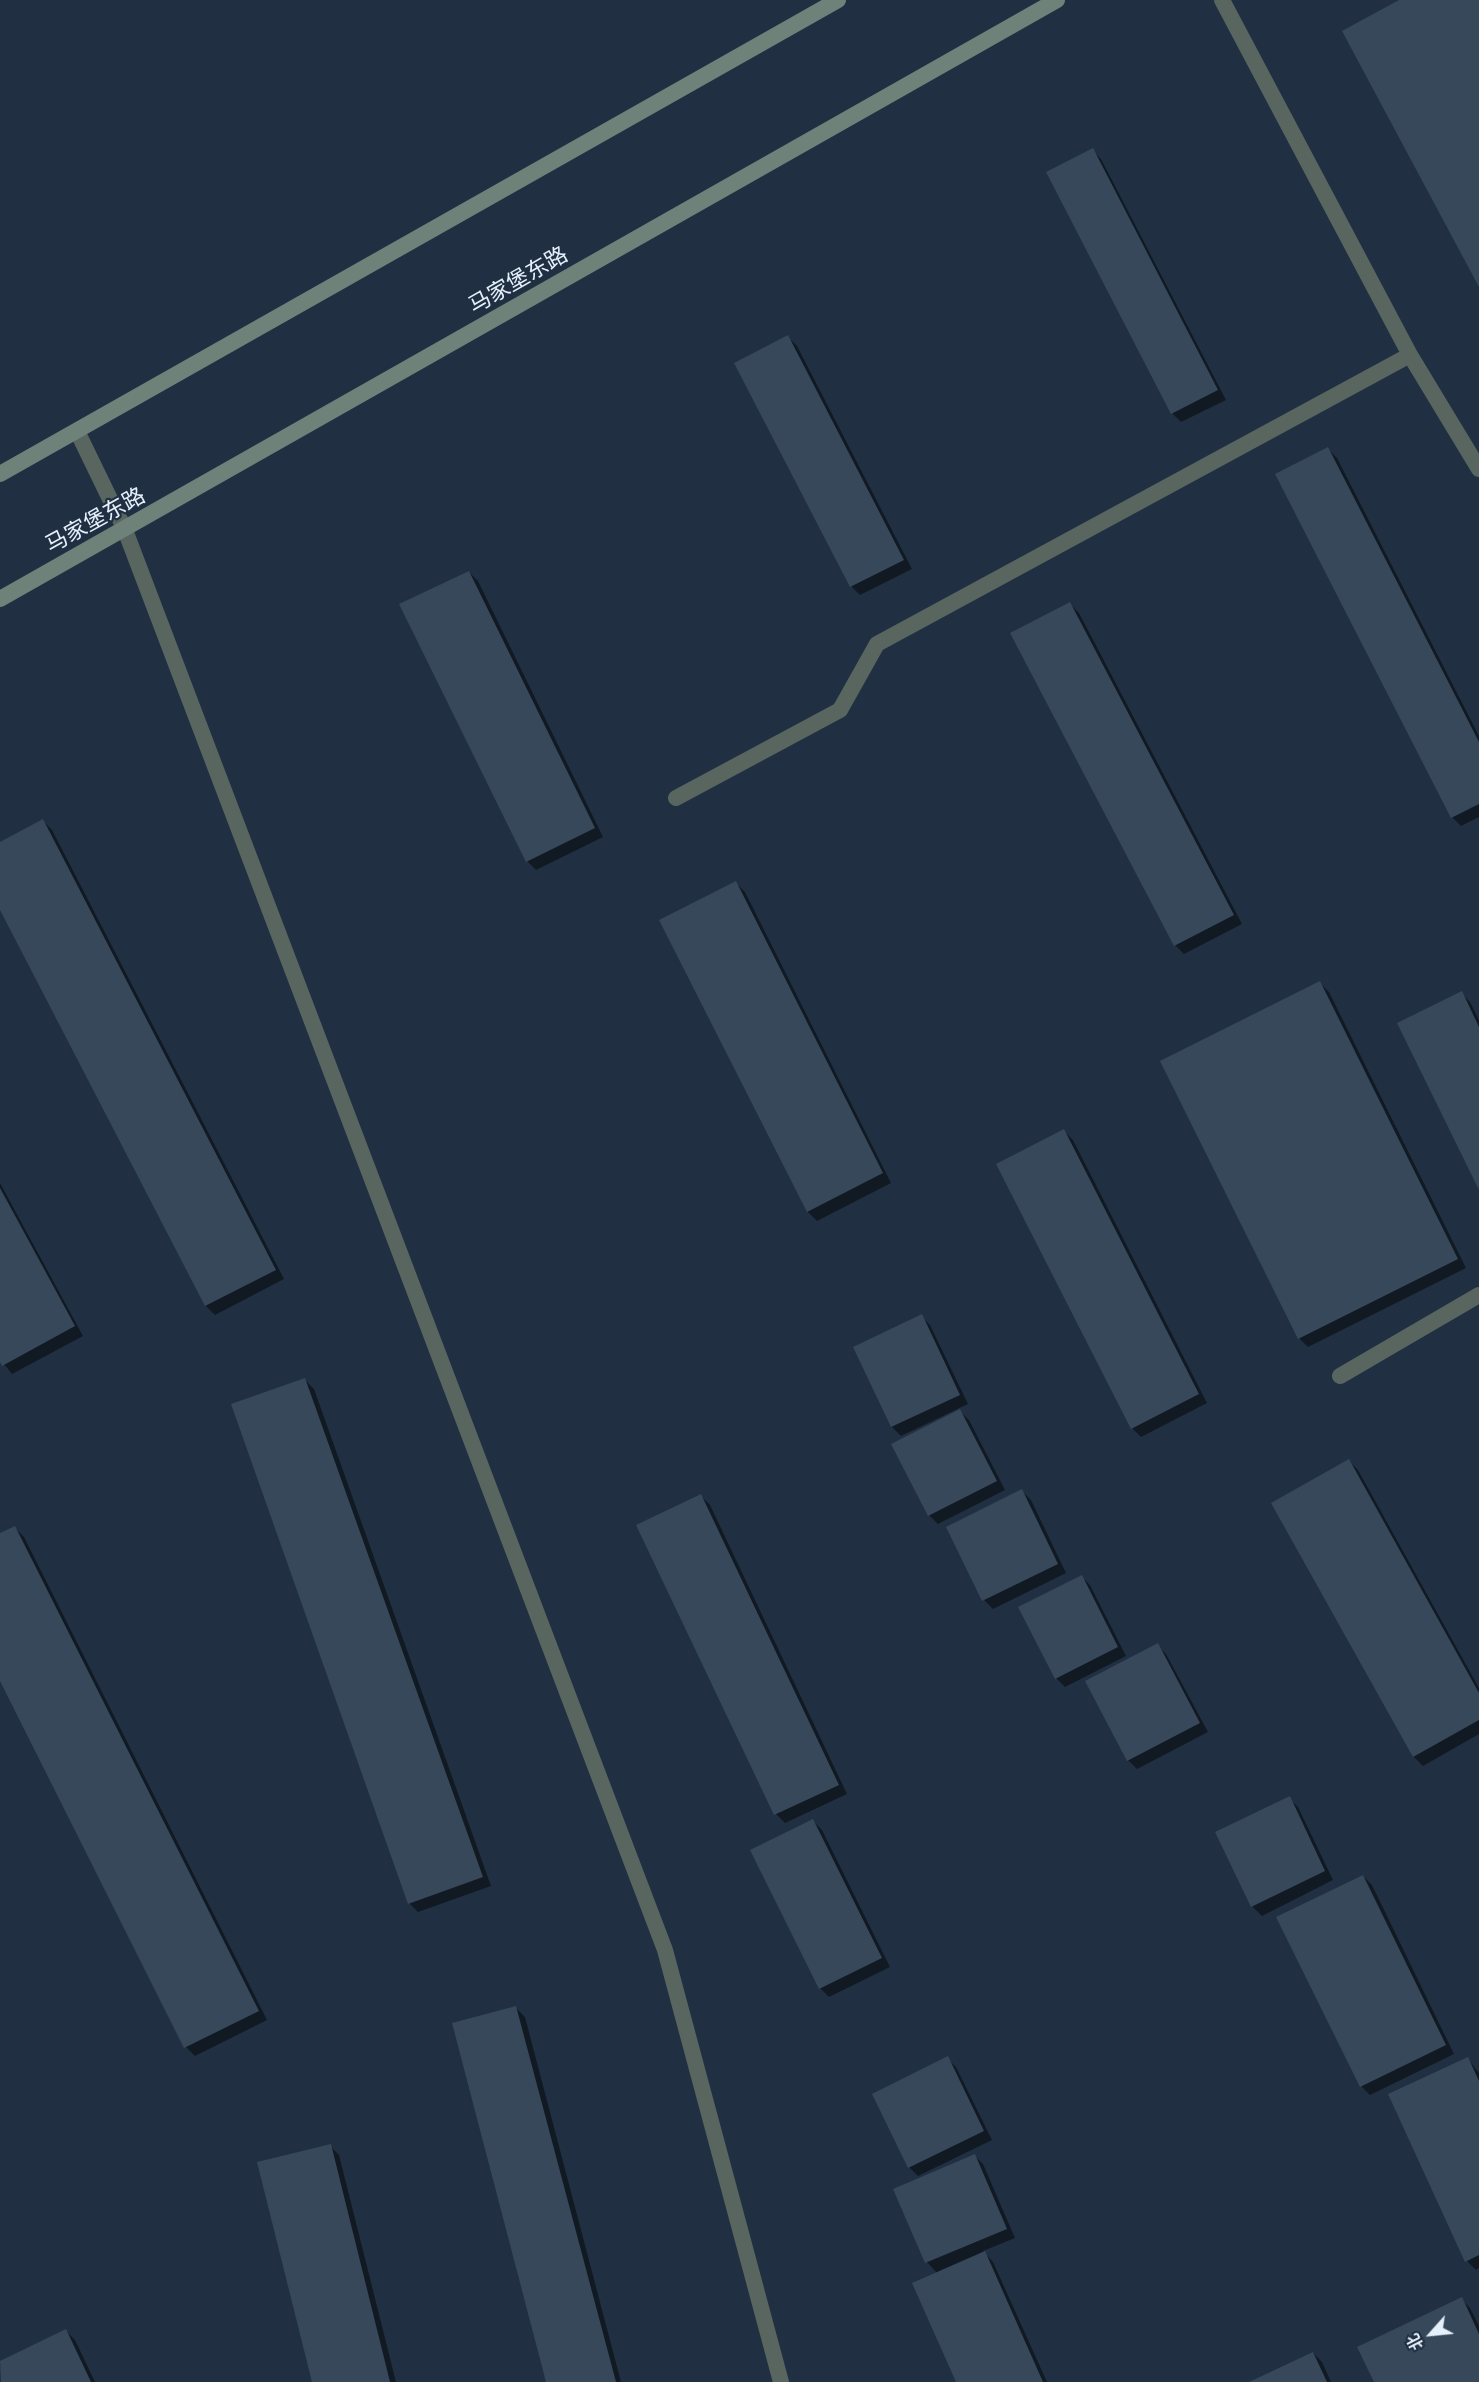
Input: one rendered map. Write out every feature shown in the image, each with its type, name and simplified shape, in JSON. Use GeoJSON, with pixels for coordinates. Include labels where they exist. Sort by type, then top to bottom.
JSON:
{"type":"FeatureCollection","features":[{"type":"Feature","properties":{"kind":"main road"},"geometry":{"type":"LineString","coordinates":[[0,474],[838,0]]}},
{"type":"Feature","properties":{"kind":"main road","name":"马家堡东路"},"geometry":{"type":"LineString","coordinates":[[0,599],[1057,0]]}},
{"type":"Feature","properties":{"kind":"street"},"geometry":{"type":"LineString","coordinates":[[1222,0],[1410,355],[1479,469]]}},
{"type":"Feature","properties":{"kind":"street"},"geometry":{"type":"LineString","coordinates":[[676,798],[840,710],[877,644],[1410,355]]}},
{"type":"Feature","properties":{"kind":"street"},"geometry":{"type":"LineString","coordinates":[[77,431],[125,530],[665,1950],[781,2382]]}},
{"type":"Feature","properties":{"kind":"street"},"geometry":{"type":"LineString","coordinates":[[1340,1376],[1479,1295]]}},
{"type":"Feature","properties":{"kind":"building"},"geometry":{"type":"Polygon","coordinates":[[[1399,0],[1479,0],[1479,287],[1342,31],[1399,0]]]}},
{"type":"Feature","properties":{"kind":"building"},"geometry":{"type":"Polygon","coordinates":[[[1093,148],[1218,390],[1171,414],[1046,172],[1093,148]]]}},
{"type":"Feature","properties":{"kind":"building"},"geometry":{"type":"Polygon","coordinates":[[[788,335],[904,560],[850,587],[734,363],[788,335]]]}},
{"type":"Feature","properties":{"kind":"building"},"geometry":{"type":"Polygon","coordinates":[[[1328,447],[1479,742],[1479,804],[1451,818],[1275,474],[1328,447]]]}},
{"type":"Feature","properties":{"kind":"building"},"geometry":{"type":"Polygon","coordinates":[[[469,571],[595,828],[526,862],[399,604],[469,571]]]}},
{"type":"Feature","properties":{"kind":"building"},"geometry":{"type":"Polygon","coordinates":[[[1070,602],[1234,915],[1174,946],[1010,633],[1070,602]]]}},
{"type":"Feature","properties":{"kind":"building"},"geometry":{"type":"Polygon","coordinates":[[[43,819],[276,1270],[205,1306],[0,910],[0,842],[43,819]]]}},
{"type":"Feature","properties":{"kind":"building"},"geometry":{"type":"Polygon","coordinates":[[[736,881],[883,1173],[807,1212],[659,920],[736,881]]]}},
{"type":"Feature","properties":{"kind":"building"},"geometry":{"type":"Polygon","coordinates":[[[1320,981],[1458,1259],[1298,1339],[1160,1061],[1320,981]]]}},
{"type":"Feature","properties":{"kind":"building"},"geometry":{"type":"Polygon","coordinates":[[[1462,991],[1479,1027],[1479,1190],[1397,1023],[1462,991]]]}},
{"type":"Feature","properties":{"kind":"building"},"geometry":{"type":"Polygon","coordinates":[[[1064,1129],[1199,1394],[1131,1429],[996,1164],[1064,1129]]]}},
{"type":"Feature","properties":{"kind":"building"},"geometry":{"type":"Polygon","coordinates":[[[0,1188],[75,1326],[2,1366],[0,1362],[0,1188]]]}},
{"type":"Feature","properties":{"kind":"building"},"geometry":{"type":"Polygon","coordinates":[[[922,1314],[960,1395],[891,1427],[853,1347],[922,1314]]]}},
{"type":"Feature","properties":{"kind":"building"},"geometry":{"type":"Polygon","coordinates":[[[305,1378],[483,1877],[408,1904],[231,1404],[305,1378]]]}},
{"type":"Feature","properties":{"kind":"building"},"geometry":{"type":"Polygon","coordinates":[[[960,1409],[997,1481],[928,1516],[891,1444],[960,1409]]]}},
{"type":"Feature","properties":{"kind":"building"},"geometry":{"type":"Polygon","coordinates":[[[1349,1459],[1479,1693],[1479,1720],[1413,1757],[1271,1503],[1349,1459]]]}},
{"type":"Feature","properties":{"kind":"building"},"geometry":{"type":"Polygon","coordinates":[[[1022,1489],[1058,1564],[982,1601],[946,1527],[1022,1489]]]}},
{"type":"Feature","properties":{"kind":"building"},"geometry":{"type":"Polygon","coordinates":[[[701,1494],[839,1785],[774,1815],[636,1525],[701,1494]]]}},
{"type":"Feature","properties":{"kind":"building"},"geometry":{"type":"Polygon","coordinates":[[[15,1526],[259,2011],[184,2048],[0,1681],[0,1533],[15,1526]]]}},
{"type":"Feature","properties":{"kind":"building"},"geometry":{"type":"Polygon","coordinates":[[[1082,1575],[1118,1647],[1055,1679],[1018,1607],[1082,1575]]]}},
{"type":"Feature","properties":{"kind":"building"},"geometry":{"type":"Polygon","coordinates":[[[1158,1643],[1200,1723],[1127,1761],[1085,1681],[1158,1643]]]}},
{"type":"Feature","properties":{"kind":"building"},"geometry":{"type":"Polygon","coordinates":[[[1290,1796],[1325,1871],[1251,1907],[1215,1832],[1290,1796]]]}},
{"type":"Feature","properties":{"kind":"building"},"geometry":{"type":"Polygon","coordinates":[[[813,1819],[882,1958],[819,1989],[750,1850],[813,1819]]]}},
{"type":"Feature","properties":{"kind":"building"},"geometry":{"type":"Polygon","coordinates":[[[1363,1875],[1446,2045],[1360,2087],[1276,1917],[1363,1875]]]}},
{"type":"Feature","properties":{"kind":"building"},"geometry":{"type":"Polygon","coordinates":[[[516,2006],[616,2382],[546,2382],[452,2023],[516,2006]]]}},
{"type":"Feature","properties":{"kind":"building"},"geometry":{"type":"Polygon","coordinates":[[[948,2056],[984,2131],[908,2168],[872,2094],[948,2056]]]}},
{"type":"Feature","properties":{"kind":"building"},"geometry":{"type":"Polygon","coordinates":[[[1468,2057],[1479,2081],[1479,2255],[1465,2262],[1388,2094],[1468,2057]]]}},
{"type":"Feature","properties":{"kind":"building"},"geometry":{"type":"Polygon","coordinates":[[[331,2144],[390,2382],[312,2382],[257,2162],[331,2144]]]}},
{"type":"Feature","properties":{"kind":"building"},"geometry":{"type":"Polygon","coordinates":[[[975,2154],[1007,2229],[925,2263],[893,2189],[975,2154]]]}},
{"type":"Feature","properties":{"kind":"building"},"geometry":{"type":"Polygon","coordinates":[[[985,2251],[1043,2382],[956,2382],[912,2283],[985,2251]]]}},
{"type":"Feature","properties":{"kind":"building"},"geometry":{"type":"Polygon","coordinates":[[[1462,2297],[1479,2334],[1479,2382],[1374,2382],[1357,2347],[1462,2297]]]}},
{"type":"Feature","properties":{"kind":"building"},"geometry":{"type":"Polygon","coordinates":[[[66,2329],[91,2382],[1,2382],[0,2361],[66,2329]]]}},
{"type":"Feature","properties":{"kind":"building"},"geometry":{"type":"Polygon","coordinates":[[[1313,2352],[1327,2382],[1249,2382],[1313,2352]]]}}]}
